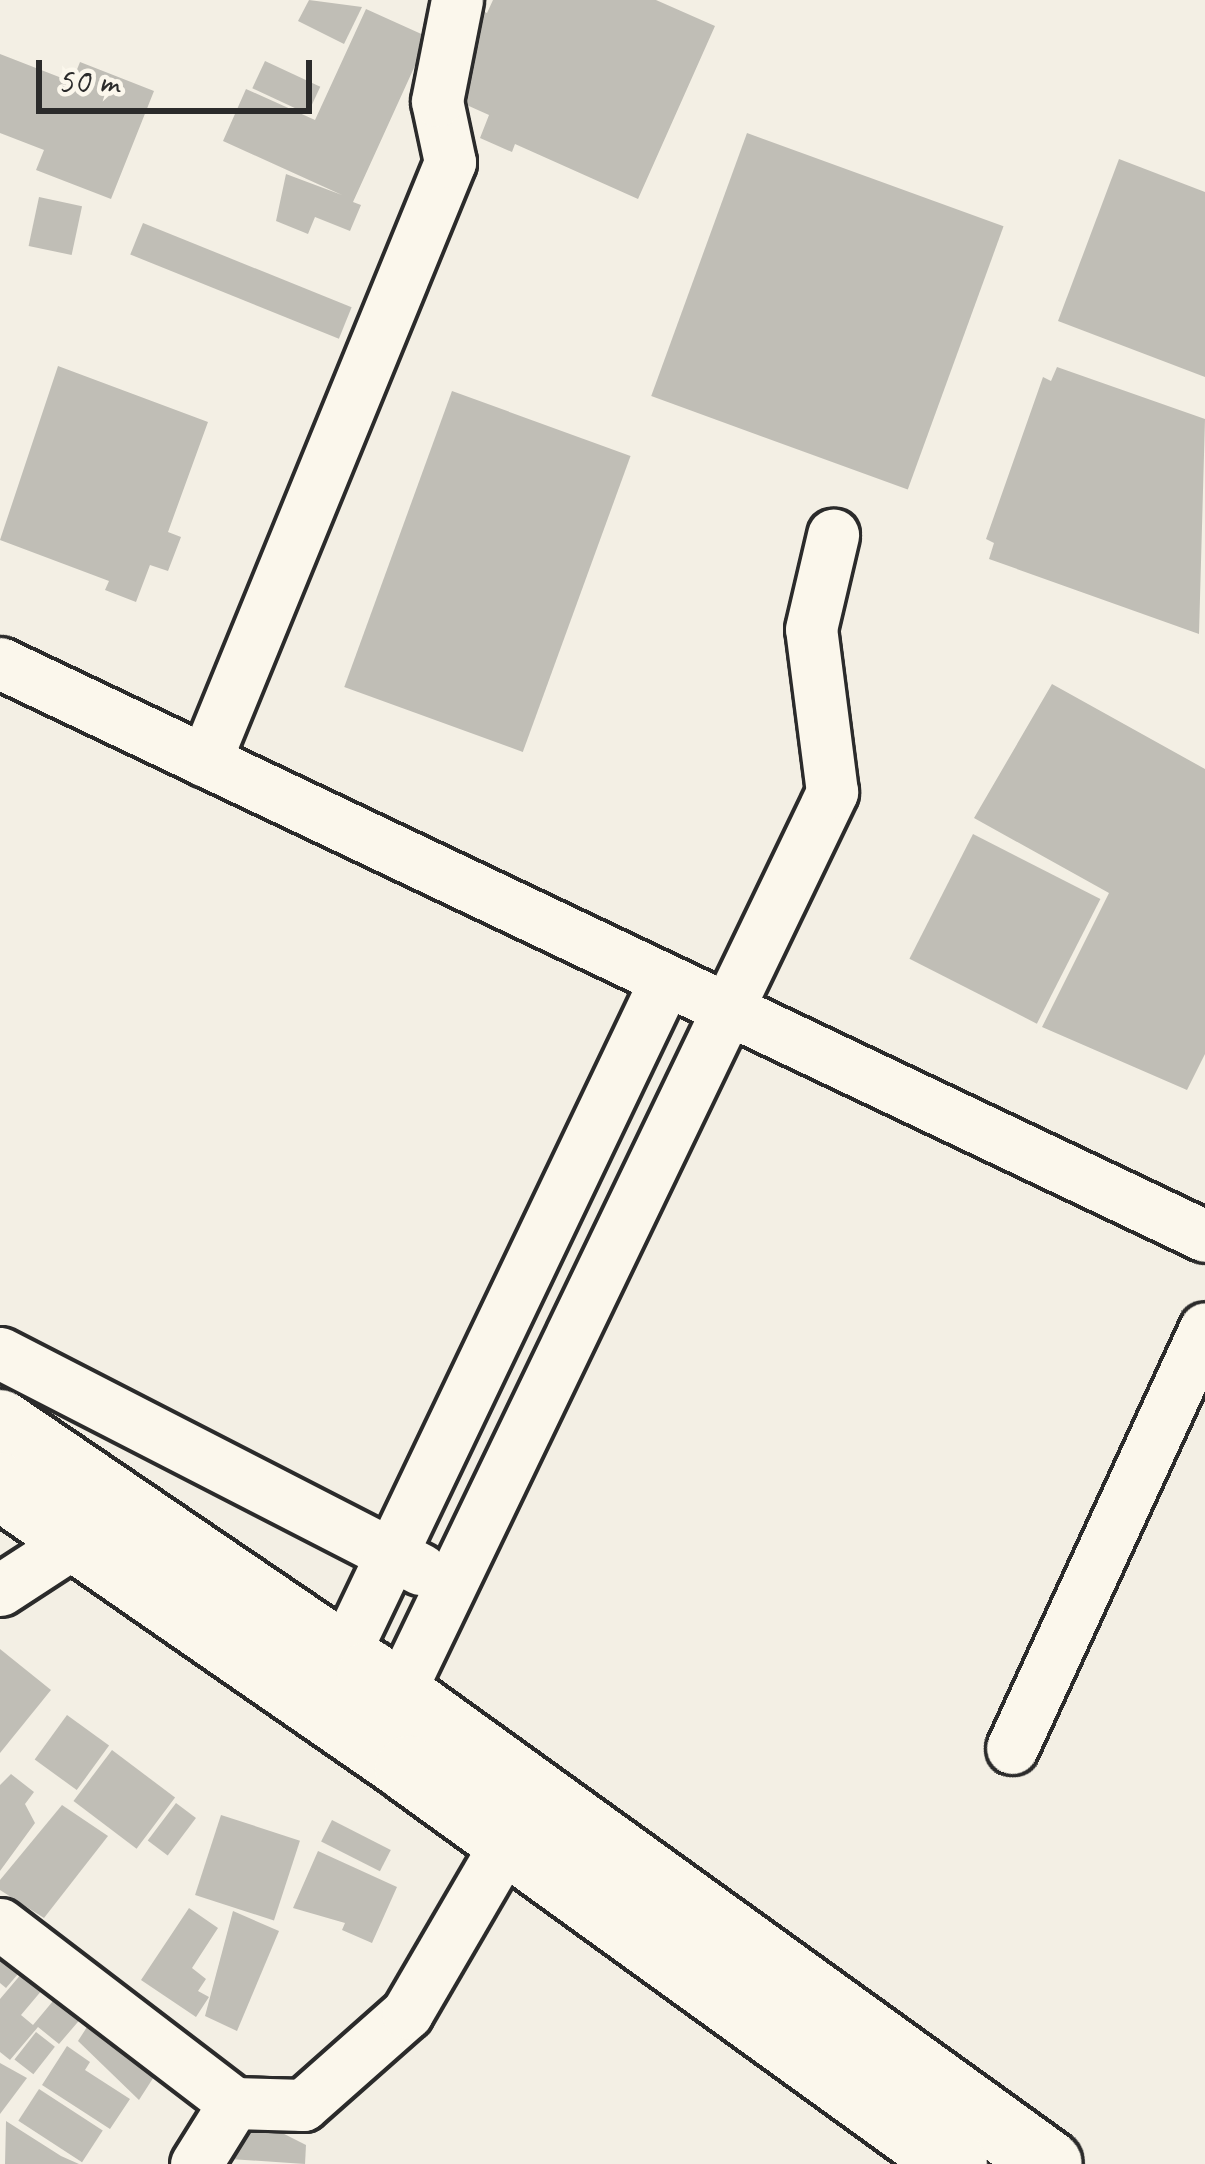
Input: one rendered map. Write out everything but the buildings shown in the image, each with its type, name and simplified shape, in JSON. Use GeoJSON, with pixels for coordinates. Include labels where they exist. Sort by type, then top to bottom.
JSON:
{"type":"FeatureCollection","features":[{"type":"Feature","properties":{"kind":"highway"},"geometry":{"type":"LineString","coordinates":[[0,1423],[330,1681],[1049,2164]]}},
{"type":"Feature","properties":{"kind":"highway"},"geometry":{"type":"LineString","coordinates":[[0,1486],[77,1540],[330,1681]]}},
{"type":"Feature","properties":{"kind":"highway"},"geometry":{"type":"LineString","coordinates":[[386,1719],[506,1841],[954,2164]]}},
{"type":"Feature","properties":{"kind":"street"},"geometry":{"type":"LineString","coordinates":[[205,761],[450,162],[437,100],[457,0]]}},
{"type":"Feature","properties":{"kind":"street"},"geometry":{"type":"LineString","coordinates":[[386,1719],[724,1008],[832,792],[811,629],[833,535]]}},
{"type":"Feature","properties":{"kind":"street"},"geometry":{"type":"LineString","coordinates":[[0,663],[1205,1236]]}},
{"type":"Feature","properties":{"kind":"street"},"geometry":{"type":"LineString","coordinates":[[330,1681],[665,981]]}},
{"type":"Feature","properties":{"kind":"street"},"geometry":{"type":"LineString","coordinates":[[1012,1748],[1205,1328]]}},
{"type":"Feature","properties":{"kind":"street"},"geometry":{"type":"LineString","coordinates":[[0,1353],[449,1583]]}},
{"type":"Feature","properties":{"kind":"street"},"geometry":{"type":"LineString","coordinates":[[0,1590],[77,1540]]}},
{"type":"Feature","properties":{"kind":"street"},"geometry":{"type":"LineString","coordinates":[[0,1924],[234,2103],[303,2104],[341,2078],[407,2013],[506,1841]]}},
{"type":"Feature","properties":{"kind":"street"},"geometry":{"type":"LineString","coordinates":[[196,2164],[234,2103]]}}]}
